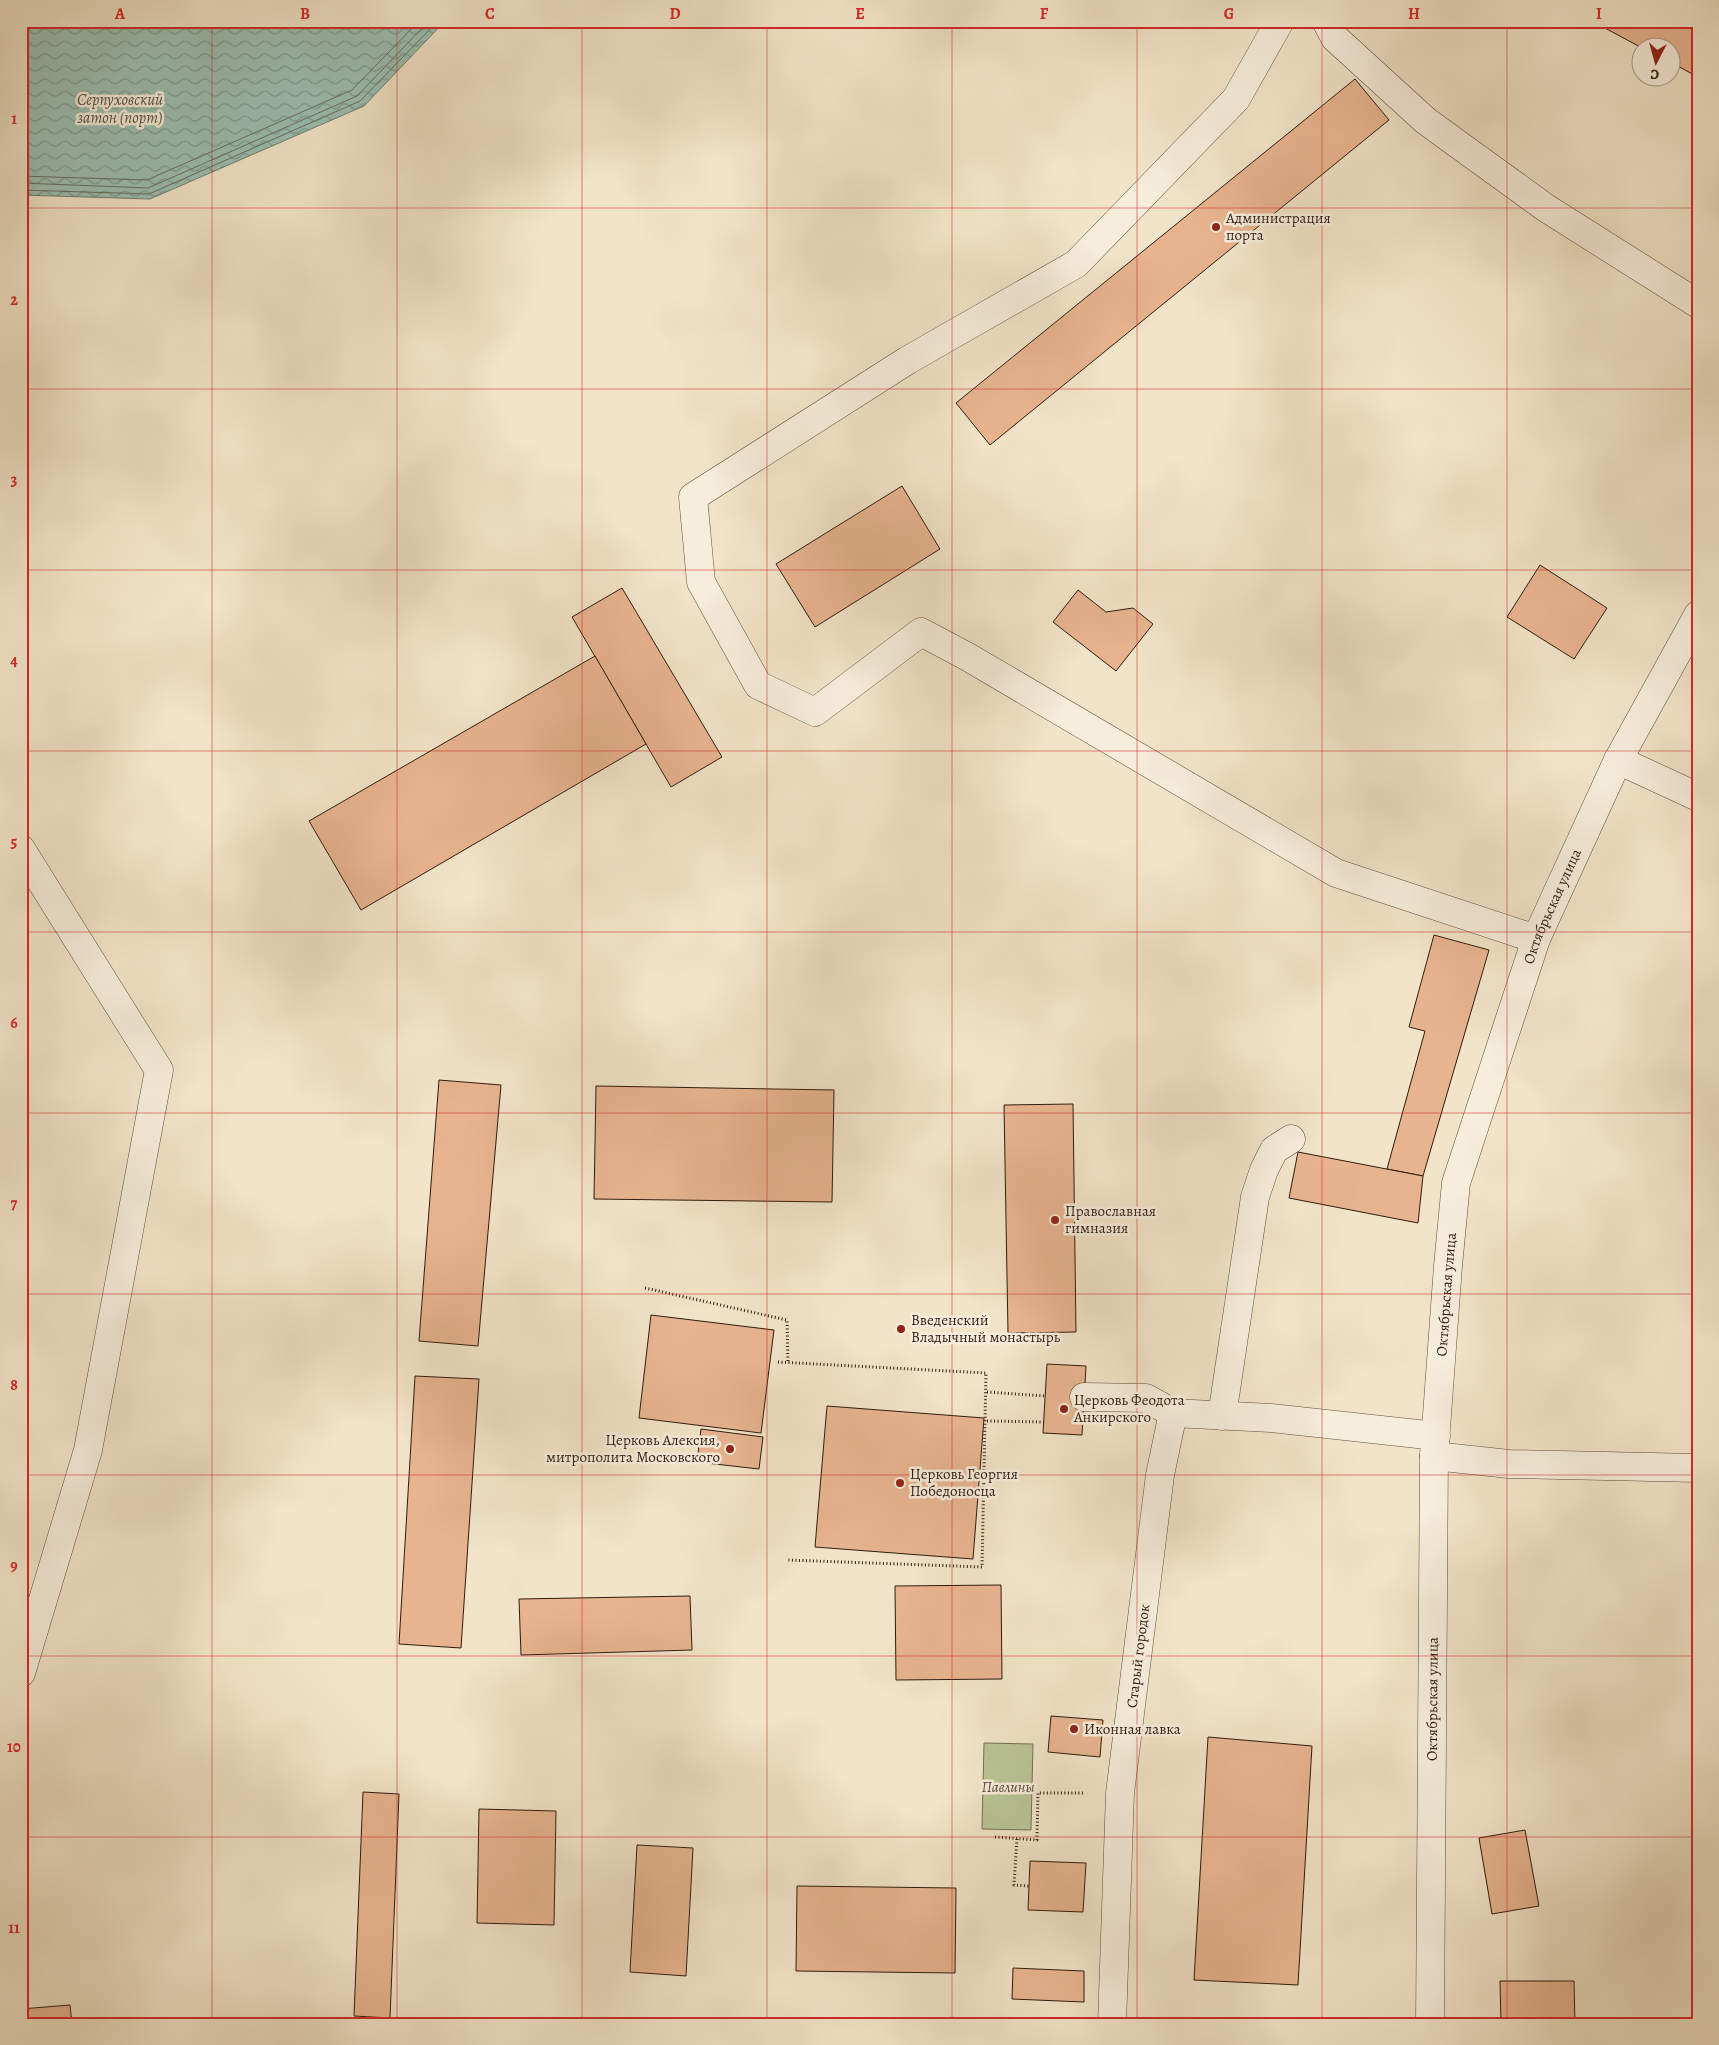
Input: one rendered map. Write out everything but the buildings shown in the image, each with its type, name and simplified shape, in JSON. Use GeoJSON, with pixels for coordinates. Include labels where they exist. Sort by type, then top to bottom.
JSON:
{"type":"FeatureCollection","features":[{"type":"Feature","properties":{"kind":"street"},"geometry":{"type":"LineString","coordinates":[[1280,21],[1236,100],[1076,264],[908,360],[693,498],[701,582],[758,685],[815,712],[921,632],[985,667],[1336,873],[1536,940]]}},
{"type":"Feature","properties":{"kind":"street"},"geometry":{"type":"LineString","coordinates":[[1326,21],[1335,38],[1426,121],[1546,208],[1698,304]]}},
{"type":"Feature","properties":{"kind":"street","name":"Октябрьская улица"},"geometry":{"type":"LineString","coordinates":[[1430,2024],[1435,1446],[1456,1183],[1536,940],[1618,760],[1698,616]]}},
{"type":"Feature","properties":{"kind":"street"},"geometry":{"type":"LineString","coordinates":[[1618,760],[1698,797]]}},
{"type":"Feature","properties":{"kind":"street"},"geometry":{"type":"LineString","coordinates":[[21,849],[159,1070],[88,1450],[21,1673]]}},
{"type":"Feature","properties":{"kind":"street"},"geometry":{"type":"LineString","coordinates":[[1222,1416],[1255,1197],[1264,1170],[1274,1150],[1291,1139]]}},
{"type":"Feature","properties":{"kind":"street"},"geometry":{"type":"LineString","coordinates":[[1084,1397],[1146,1398],[1173,1413],[1271,1418],[1435,1446],[1510,1464],[1698,1468]]}},
{"type":"Feature","properties":{"kind":"street","name":"Старый городок"},"geometry":{"type":"LineString","coordinates":[[1112,2024],[1120,1794],[1160,1475],[1173,1413]]}},
{"type":"Feature","properties":{"kind":"path"},"geometry":{"type":"LineString","coordinates":[[645,1288],[787,1320],[788,1362]]}},
{"type":"Feature","properties":{"kind":"path"},"geometry":{"type":"LineString","coordinates":[[778,1362],[986,1373],[987,1392],[982,1567],[786,1560]]}},
{"type":"Feature","properties":{"kind":"path"},"geometry":{"type":"LineString","coordinates":[[987,1392],[1045,1396]]}},
{"type":"Feature","properties":{"kind":"path"},"geometry":{"type":"LineString","coordinates":[[987,1421],[1044,1422]]}},
{"type":"Feature","properties":{"kind":"path"},"geometry":{"type":"LineString","coordinates":[[995,1837],[1037,1840],[1038,1793],[1120,1794]]}},
{"type":"Feature","properties":{"kind":"path"},"geometry":{"type":"LineString","coordinates":[[1017,1839],[1014,1885],[1029,1886]]}},
{"type":"Feature","properties":{"kind":"green space","name":"Павлины"},"geometry":{"type":"Polygon","coordinates":[[[984,1743],[1033,1744],[1031,1830],[982,1829],[984,1743]]]}},
{"type":"Feature","properties":{"kind":"water","name":"Серпуховский затон (порт)"},"geometry":{"type":"Polygon","coordinates":[[[21,21],[445,21],[364,106],[150,199],[21,195],[21,21]]]}},
{"type":"Feature","properties":{"kind":"place","name":"Администрация порта"},"geometry":{"type":"Point","coordinates":[1216,227]}},
{"type":"Feature","properties":{"kind":"place","name":"Православная гимназия"},"geometry":{"type":"Point","coordinates":[1055,1220]}},
{"type":"Feature","properties":{"kind":"place","name":"Введенский Владычный монастырь"},"geometry":{"type":"Point","coordinates":[901,1329]}},
{"type":"Feature","properties":{"kind":"place","name":"Церковь Феодота Анкирского"},"geometry":{"type":"Point","coordinates":[1064,1409]}},
{"type":"Feature","properties":{"kind":"place","name":"Церковь Алексия, митрополита Московского"},"geometry":{"type":"Point","coordinates":[730,1449]}},
{"type":"Feature","properties":{"kind":"place","name":"Церковь Георгия Победоносца"},"geometry":{"type":"Point","coordinates":[900,1483]}},
{"type":"Feature","properties":{"kind":"place","name":"Иконная лавка"},"geometry":{"type":"Point","coordinates":[1074,1729]}}]}
